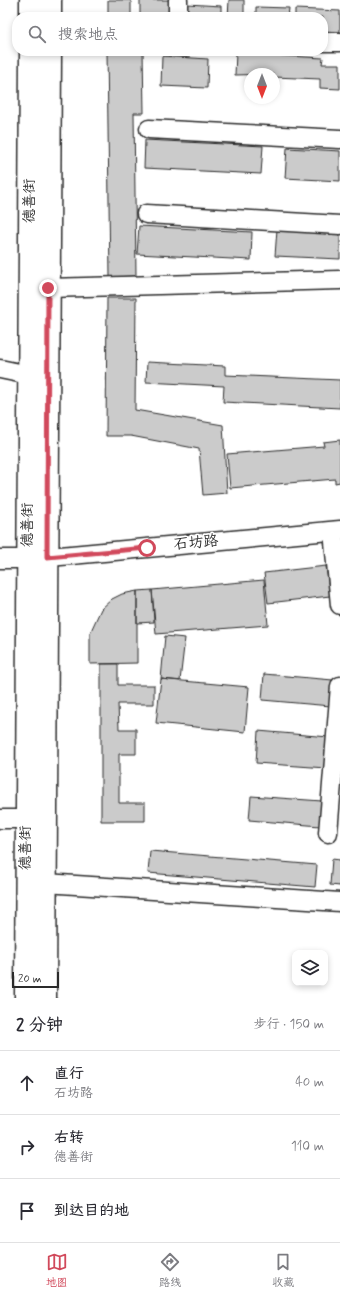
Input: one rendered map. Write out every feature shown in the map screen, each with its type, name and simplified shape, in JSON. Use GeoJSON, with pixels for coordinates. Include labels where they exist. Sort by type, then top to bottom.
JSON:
{"type":"FeatureCollection","features":[{"type":"Feature","properties":{"kind":"main road"},"geometry":{"type":"LineString","coordinates":[[31,0],[31,12]]}},
{"type":"Feature","properties":{"kind":"main road"},"geometry":{"type":"LineString","coordinates":[[50,0],[50,12]]}},
{"type":"Feature","properties":{"kind":"main road","name":"德善街"},"geometry":{"type":"LineString","coordinates":[[30,56],[29,375],[38,558],[45,883],[45,998]]}},
{"type":"Feature","properties":{"kind":"main road","name":"德善街"},"geometry":{"type":"LineString","coordinates":[[26,998],[27,819],[48,288],[50,56]]}},
{"type":"Feature","properties":{"kind":"street"},"geometry":{"type":"LineString","coordinates":[[178,0],[178,12]]}},
{"type":"Feature","properties":{"kind":"street"},"geometry":{"type":"LineString","coordinates":[[328,42],[340,42]]}},
{"type":"Feature","properties":{"kind":"street"},"geometry":{"type":"LineString","coordinates":[[149,129],[340,139]]}},
{"type":"Feature","properties":{"kind":"street"},"geometry":{"type":"LineString","coordinates":[[146,214],[340,225]]}},
{"type":"Feature","properties":{"kind":"street"},"geometry":{"type":"LineString","coordinates":[[48,288],[340,280]]}},
{"type":"Feature","properties":{"kind":"street"},"geometry":{"type":"LineString","coordinates":[[0,369],[29,375]]}},
{"type":"Feature","properties":{"kind":"street"},"geometry":{"type":"LineString","coordinates":[[336,531],[340,605]]}},
{"type":"Feature","properties":{"kind":"street","name":"石坊路"},"geometry":{"type":"LineString","coordinates":[[0,559],[38,558],[336,531]]}},
{"type":"Feature","properties":{"kind":"street"},"geometry":{"type":"LineString","coordinates":[[328,832],[340,686]]}},
{"type":"Feature","properties":{"kind":"street"},"geometry":{"type":"LineString","coordinates":[[0,820],[27,819]]}},
{"type":"Feature","properties":{"kind":"street"},"geometry":{"type":"LineString","coordinates":[[45,883],[340,902]]}},
{"type":"Feature","properties":{"kind":"building"},"geometry":{"type":"Polygon","coordinates":[[[108,0],[131,0],[131,12],[108,12],[108,0]]]}},
{"type":"Feature","properties":{"kind":"building"},"geometry":{"type":"Polygon","coordinates":[[[140,0],[171,0],[171,12],[140,12],[140,0]]]}},
{"type":"Feature","properties":{"kind":"building"},"geometry":{"type":"Polygon","coordinates":[[[229,0],[244,0],[244,12],[228,12],[229,0]]]}},
{"type":"Feature","properties":{"kind":"building"},"geometry":{"type":"Polygon","coordinates":[[[187,4],[221,6],[221,12],[186,12],[187,4]]]}},
{"type":"Feature","properties":{"kind":"building"},"geometry":{"type":"Polygon","coordinates":[[[256,7],[289,8],[289,12],[256,12],[256,7]]]}},
{"type":"Feature","properties":{"kind":"building"},"geometry":{"type":"Polygon","coordinates":[[[295,9],[340,11],[340,32],[328,31],[328,12],[295,12],[295,9]]]}},
{"type":"Feature","properties":{"kind":"building"},"geometry":{"type":"Polygon","coordinates":[[[107,56],[143,56],[144,113],[134,113],[136,276],[110,277],[107,56]]]}},
{"type":"Feature","properties":{"kind":"building"},"geometry":{"type":"Polygon","coordinates":[[[162,56],[208,59],[207,88],[161,86],[162,56]]]}},
{"type":"Feature","properties":{"kind":"building"},"geometry":{"type":"Polygon","coordinates":[[[236,56],[288,56],[323,58],[322,64],[340,64],[340,89],[320,88],[320,79],[280,77],[280,68],[244,68],[244,75],[235,75],[236,56]]]}},
{"type":"Feature","properties":{"kind":"building"},"geometry":{"type":"Polygon","coordinates":[[[145,140],[263,146],[261,174],[144,168],[145,140]]]}},
{"type":"Feature","properties":{"kind":"building"},"geometry":{"type":"Polygon","coordinates":[[[287,148],[340,151],[340,181],[285,178],[287,148]]]}},
{"type":"Feature","properties":{"kind":"building"},"geometry":{"type":"Polygon","coordinates":[[[139,226],[252,232],[251,260],[137,254],[139,226]]]}},
{"type":"Feature","properties":{"kind":"building"},"geometry":{"type":"Polygon","coordinates":[[[277,229],[340,232],[340,259],[275,256],[277,229]]]}},
{"type":"Feature","properties":{"kind":"building"},"geometry":{"type":"Polygon","coordinates":[[[107,298],[136,298],[135,410],[223,425],[227,493],[203,495],[199,449],[131,436],[106,436],[107,298]]]}},
{"type":"Feature","properties":{"kind":"building"},"geometry":{"type":"Polygon","coordinates":[[[147,362],[225,366],[225,375],[340,380],[340,408],[223,402],[224,386],[146,382],[147,362]]]}},
{"type":"Feature","properties":{"kind":"building"},"geometry":{"type":"Polygon","coordinates":[[[340,440],[340,482],[335,483],[335,479],[230,488],[227,454],[324,446],[323,442],[340,440]]]}},
{"type":"Feature","properties":{"kind":"building"},"geometry":{"type":"Polygon","coordinates":[[[326,566],[330,596],[268,603],[264,573],[326,566]]]}},
{"type":"Feature","properties":{"kind":"building"},"geometry":{"type":"Polygon","coordinates":[[[264,580],[268,625],[156,634],[152,590],[264,580]]]}},
{"type":"Feature","properties":{"kind":"building"},"geometry":{"type":"Polygon","coordinates":[[[152,590],[154,622],[137,623],[137,591],[152,590]]]}},
{"type":"Feature","properties":{"kind":"building"},"geometry":{"type":"Polygon","coordinates":[[[137,591],[137,663],[90,664],[90,633],[101,609],[112,599],[122,594],[137,591]]]}},
{"type":"Feature","properties":{"kind":"building"},"geometry":{"type":"Polygon","coordinates":[[[165,636],[185,638],[180,681],[161,679],[165,636]]]}},
{"type":"Feature","properties":{"kind":"building"},"geometry":{"type":"Polygon","coordinates":[[[101,664],[118,664],[118,685],[154,685],[154,704],[118,704],[119,729],[136,729],[136,754],[119,754],[119,803],[145,803],[145,821],[101,821],[101,664]]]}},
{"type":"Feature","properties":{"kind":"building"},"geometry":{"type":"Polygon","coordinates":[[[264,674],[333,680],[331,706],[262,700],[264,674]]]}},
{"type":"Feature","properties":{"kind":"building"},"geometry":{"type":"Polygon","coordinates":[[[161,679],[249,687],[245,732],[156,723],[161,679]]]}},
{"type":"Feature","properties":{"kind":"building"},"geometry":{"type":"Polygon","coordinates":[[[258,731],[329,737],[326,768],[256,763],[258,731]]]}},
{"type":"Feature","properties":{"kind":"building"},"geometry":{"type":"Polygon","coordinates":[[[251,796],[322,801],[320,826],[249,820],[251,796]]]}},
{"type":"Feature","properties":{"kind":"building"},"geometry":{"type":"Polygon","coordinates":[[[150,851],[317,865],[315,887],[148,873],[150,851]]]}},
{"type":"Feature","properties":{"kind":"building"},"geometry":{"type":"Polygon","coordinates":[[[332,859],[340,860],[340,886],[330,885],[332,859]]]}},
{"type":"Feature","properties":{"kind":"route"},"geometry":{"type":"LineString","coordinates":[[48,288],[47,557],[147,548]]}}]}
